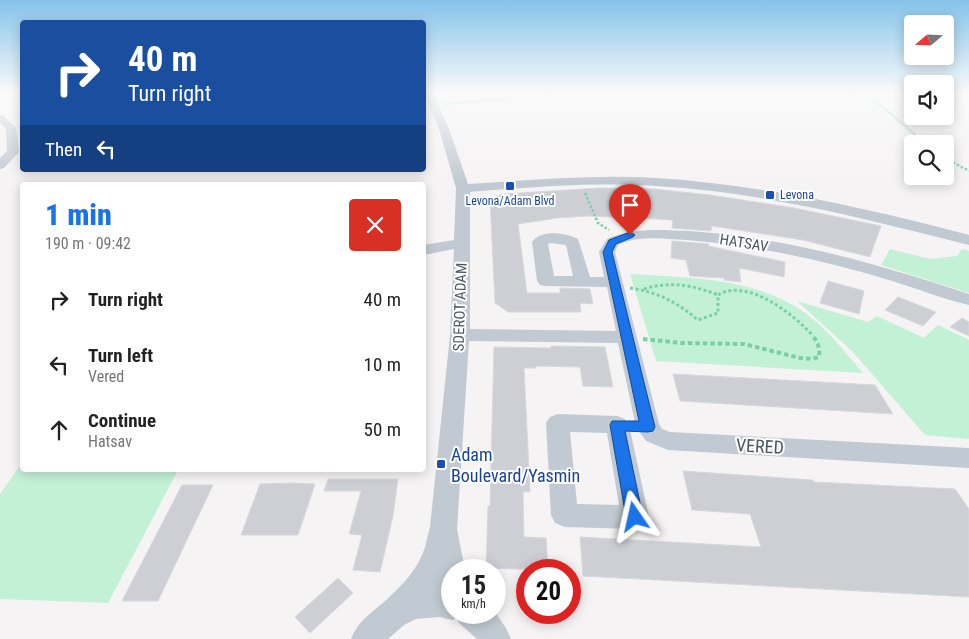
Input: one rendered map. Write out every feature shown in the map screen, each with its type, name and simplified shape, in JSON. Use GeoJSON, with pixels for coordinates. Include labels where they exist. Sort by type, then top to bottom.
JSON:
{"type":"FeatureCollection","features":[{"type":"Feature","properties":{"kind":"street"},"geometry":{"type":"LineString","coordinates":[[0,165],[13,152],[11,128],[5,123]]}},
{"type":"Feature","properties":{"kind":"street","name":"SDEROT ADAM"},"geometry":{"type":"LineString","coordinates":[[367,639],[375,627],[396,611],[424,581],[435,561],[444,527],[460,335],[463,188],[441,123]]}},
{"type":"Feature","properties":{"kind":"street"},"geometry":{"type":"LineString","coordinates":[[463,188],[580,181],[656,182],[753,192],[856,212],[969,240]]}},
{"type":"Feature","properties":{"kind":"street","name":"HATSAV"},"geometry":{"type":"LineString","coordinates":[[620,237],[648,234],[691,235],[772,247],[915,282],[969,300]]}},
{"type":"Feature","properties":{"kind":"street"},"geometry":{"type":"LineString","coordinates":[[617,425],[648,427],[608,252],[612,242],[620,237]]}},
{"type":"Feature","properties":{"kind":"street"},"geometry":{"type":"LineString","coordinates":[[426,250],[462,243]]}},
{"type":"Feature","properties":{"kind":"street"},"geometry":{"type":"LineString","coordinates":[[583,282],[615,284]]}},
{"type":"Feature","properties":{"kind":"street"},"geometry":{"type":"LineString","coordinates":[[460,335],[628,337]]}},
{"type":"Feature","properties":{"kind":"street","name":"VERED"},"geometry":{"type":"LineString","coordinates":[[648,427],[654,436],[668,440],[969,458]]}},
{"type":"Feature","properties":{"kind":"street","name":"SDEROT ADAM"},"geometry":{"type":"LineString","coordinates":[[444,527],[449,559]]}},
{"type":"Feature","properties":{"kind":"street","name":"SDEROT ADAM"},"geometry":{"type":"LineString","coordinates":[[396,611],[421,602],[441,602]]}},
{"type":"Feature","properties":{"kind":"path"},"geometry":{"type":"LineString","coordinates":[[901,123],[916,135]]}},
{"type":"Feature","properties":{"kind":"path"},"geometry":{"type":"LineString","coordinates":[[954,163],[969,171]]}},
{"type":"Feature","properties":{"kind":"path"},"geometry":{"type":"LineString","coordinates":[[580,181],[598,223],[620,237]]}},
{"type":"Feature","properties":{"kind":"path"},"geometry":{"type":"LineString","coordinates":[[615,284],[643,290],[673,300],[698,320],[718,313],[718,295]]}},
{"type":"Feature","properties":{"kind":"path"},"geometry":{"type":"LineString","coordinates":[[643,290],[666,284],[686,284],[718,295]]}},
{"type":"Feature","properties":{"kind":"path"},"geometry":{"type":"LineString","coordinates":[[628,337],[681,343],[744,344],[800,358],[812,359],[819,357],[820,348],[815,338],[791,313],[777,304],[754,294],[738,290],[726,290],[718,295]]}},
{"type":"Feature","properties":{"kind":"green space"},"geometry":{"type":"Polygon","coordinates":[[[890,249],[930,259],[957,256],[962,249],[969,251],[969,293],[881,265],[890,249]]]}},
{"type":"Feature","properties":{"kind":"green space"},"geometry":{"type":"Polygon","coordinates":[[[630,274],[718,281],[740,285],[782,299],[818,323],[863,373],[656,361],[630,274]]]}},
{"type":"Feature","properties":{"kind":"green space"},"geometry":{"type":"Polygon","coordinates":[[[797,301],[868,322],[877,316],[924,338],[938,325],[969,340],[969,439],[925,435],[852,351],[797,301]]]}},
{"type":"Feature","properties":{"kind":"green space"},"geometry":{"type":"Polygon","coordinates":[[[20,466],[20,472],[177,472],[108,603],[0,599],[0,494],[20,466]]]}},
{"type":"Feature","properties":{"kind":"building"},"geometry":{"type":"Polygon","coordinates":[[[599,188],[654,189],[710,195],[794,208],[881,226],[870,257],[803,240],[712,226],[711,231],[672,228],[673,220],[587,216],[518,224],[527,293],[560,293],[560,288],[590,289],[593,304],[580,303],[581,312],[508,312],[495,303],[490,199],[504,194],[599,188]]]}},
{"type":"Feature","properties":{"kind":"building"},"geometry":{"type":"Polygon","coordinates":[[[672,241],[709,244],[708,246],[785,262],[784,277],[739,268],[741,282],[724,280],[724,278],[690,276],[686,260],[671,258],[672,241]]]}},
{"type":"Feature","properties":{"kind":"building"},"geometry":{"type":"Polygon","coordinates":[[[828,281],[864,291],[859,314],[820,303],[828,281]]]}},
{"type":"Feature","properties":{"kind":"building"},"geometry":{"type":"Polygon","coordinates":[[[898,297],[936,312],[923,326],[885,310],[898,297]]]}},
{"type":"Feature","properties":{"kind":"building"},"geometry":{"type":"Polygon","coordinates":[[[962,318],[969,322],[969,336],[950,327],[962,318]]]}},
{"type":"Feature","properties":{"kind":"building"},"geometry":{"type":"Polygon","coordinates":[[[551,346],[605,347],[613,387],[583,386],[580,367],[536,366],[536,368],[524,368],[530,492],[523,492],[524,537],[546,538],[547,559],[516,559],[516,569],[506,569],[506,559],[486,559],[488,506],[490,506],[494,347],[551,348],[551,346]]]}},
{"type":"Feature","properties":{"kind":"building"},"geometry":{"type":"Polygon","coordinates":[[[673,374],[875,385],[893,414],[680,401],[673,374]]]}},
{"type":"Feature","properties":{"kind":"building"},"geometry":{"type":"Polygon","coordinates":[[[683,471],[813,480],[814,482],[955,489],[969,509],[969,597],[583,576],[580,537],[761,547],[750,514],[692,510],[683,471]]]}},
{"type":"Feature","properties":{"kind":"building"},"geometry":{"type":"Polygon","coordinates":[[[328,479],[398,479],[393,516],[380,572],[353,570],[362,535],[349,534],[361,491],[324,491],[328,479]]]}},
{"type":"Feature","properties":{"kind":"building"},"geometry":{"type":"Polygon","coordinates":[[[260,484],[315,484],[298,535],[241,535],[260,484]]]}},
{"type":"Feature","properties":{"kind":"building"},"geometry":{"type":"Polygon","coordinates":[[[182,485],[213,485],[158,601],[122,601],[182,485]]]}},
{"type":"Feature","properties":{"kind":"building"},"geometry":{"type":"Polygon","coordinates":[[[338,578],[353,593],[310,633],[295,617],[338,578]]]}},
{"type":"Feature","properties":{"kind":"place","name":"Levona/Adam Blvd"},"geometry":{"type":"Point","coordinates":[510,186]}},
{"type":"Feature","properties":{"kind":"place","name":"Levona"},"geometry":{"type":"Point","coordinates":[770,195]}},
{"type":"Feature","properties":{"kind":"place","name":"Adam Boulevard/Yasmin"},"geometry":{"type":"Point","coordinates":[441,464]}},
{"type":"Feature","properties":{"kind":"route"},"geometry":{"type":"LineString","coordinates":[[630,235],[620,237],[612,242],[608,252],[648,427],[617,425],[635,517]]}}]}
